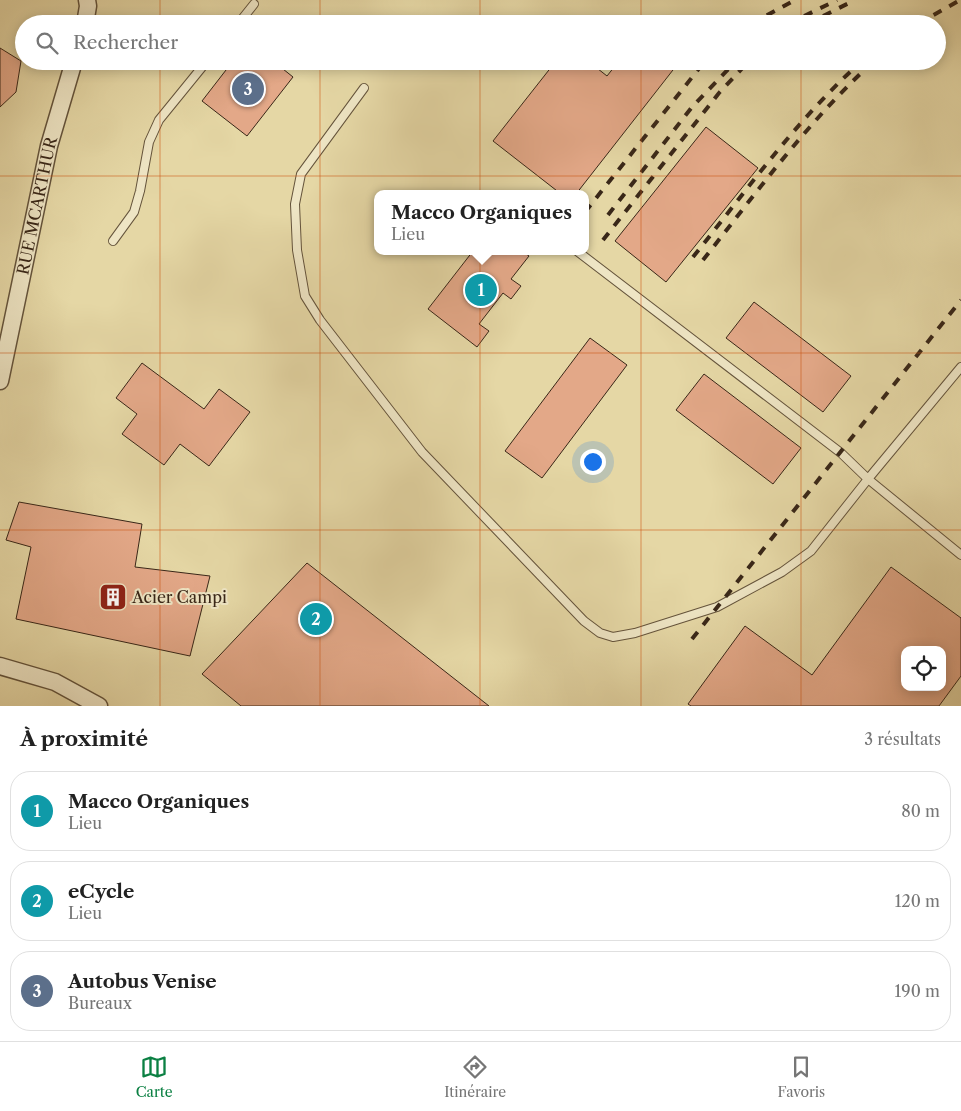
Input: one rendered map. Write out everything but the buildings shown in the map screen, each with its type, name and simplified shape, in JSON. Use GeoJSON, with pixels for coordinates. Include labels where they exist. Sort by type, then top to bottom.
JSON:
{"type":"FeatureCollection","features":[{"type":"Feature","properties":{"kind":"street"},"geometry":{"type":"LineString","coordinates":[[86,15],[87,0]]}},
{"type":"Feature","properties":{"kind":"street","name":"RUE MCARTHUR"},"geometry":{"type":"LineString","coordinates":[[0,381],[50,146],[71,70]]}},
{"type":"Feature","properties":{"kind":"street"},"geometry":{"type":"LineString","coordinates":[[0,666],[55,682],[99,706]]}},
{"type":"Feature","properties":{"kind":"lane"},"geometry":{"type":"LineString","coordinates":[[245,15],[254,4]]}},
{"type":"Feature","properties":{"kind":"lane"},"geometry":{"type":"LineString","coordinates":[[113,241],[134,212],[149,142],[159,120],[200,70]]}},
{"type":"Feature","properties":{"kind":"lane"},"geometry":{"type":"LineString","coordinates":[[364,88],[301,174],[295,204],[297,250],[305,296],[320,320],[422,452],[584,621],[600,633],[613,637],[634,633],[717,607],[782,572],[811,551],[868,478],[961,367]]}},
{"type":"Feature","properties":{"kind":"lane"},"geometry":{"type":"LineString","coordinates":[[582,255],[841,453],[868,478],[961,555]]}},
{"type":"Feature","properties":{"kind":"railway"},"geometry":{"type":"LineString","coordinates":[[768,15],[795,0]]}},
{"type":"Feature","properties":{"kind":"railway"},"geometry":{"type":"LineString","coordinates":[[806,15],[837,0]]}},
{"type":"Feature","properties":{"kind":"railway"},"geometry":{"type":"LineString","coordinates":[[825,15],[855,0]]}},
{"type":"Feature","properties":{"kind":"railway"},"geometry":{"type":"LineString","coordinates":[[934,15],[960,0]]}},
{"type":"Feature","properties":{"kind":"railway"},"geometry":{"type":"LineString","coordinates":[[589,207],[698,70]]}},
{"type":"Feature","properties":{"kind":"railway"},"geometry":{"type":"LineString","coordinates":[[608,215],[692,107],[727,70]]}},
{"type":"Feature","properties":{"kind":"railway"},"geometry":{"type":"LineString","coordinates":[[603,240],[719,93],[741,70]]}},
{"type":"Feature","properties":{"kind":"railway"},"geometry":{"type":"LineString","coordinates":[[693,257],[794,131],[852,70]]}},
{"type":"Feature","properties":{"kind":"railway"},"geometry":{"type":"LineString","coordinates":[[703,260],[827,107],[865,70]]}},
{"type":"Feature","properties":{"kind":"railway"},"geometry":{"type":"LineString","coordinates":[[692,639],[961,300]]}},
{"type":"Feature","properties":{"kind":"place","name":"Autobus Venise"},"geometry":{"type":"Point","coordinates":[248,89]}},
{"type":"Feature","properties":{"kind":"place","name":"Macco Organiques"},"geometry":{"type":"Point","coordinates":[481,290]}},
{"type":"Feature","properties":{"kind":"place","name":"Acier Campi"},"geometry":{"type":"Point","coordinates":[113,597]}},
{"type":"Feature","properties":{"kind":"place","name":"eCycle"},"geometry":{"type":"Point","coordinates":[316,619]}}]}
